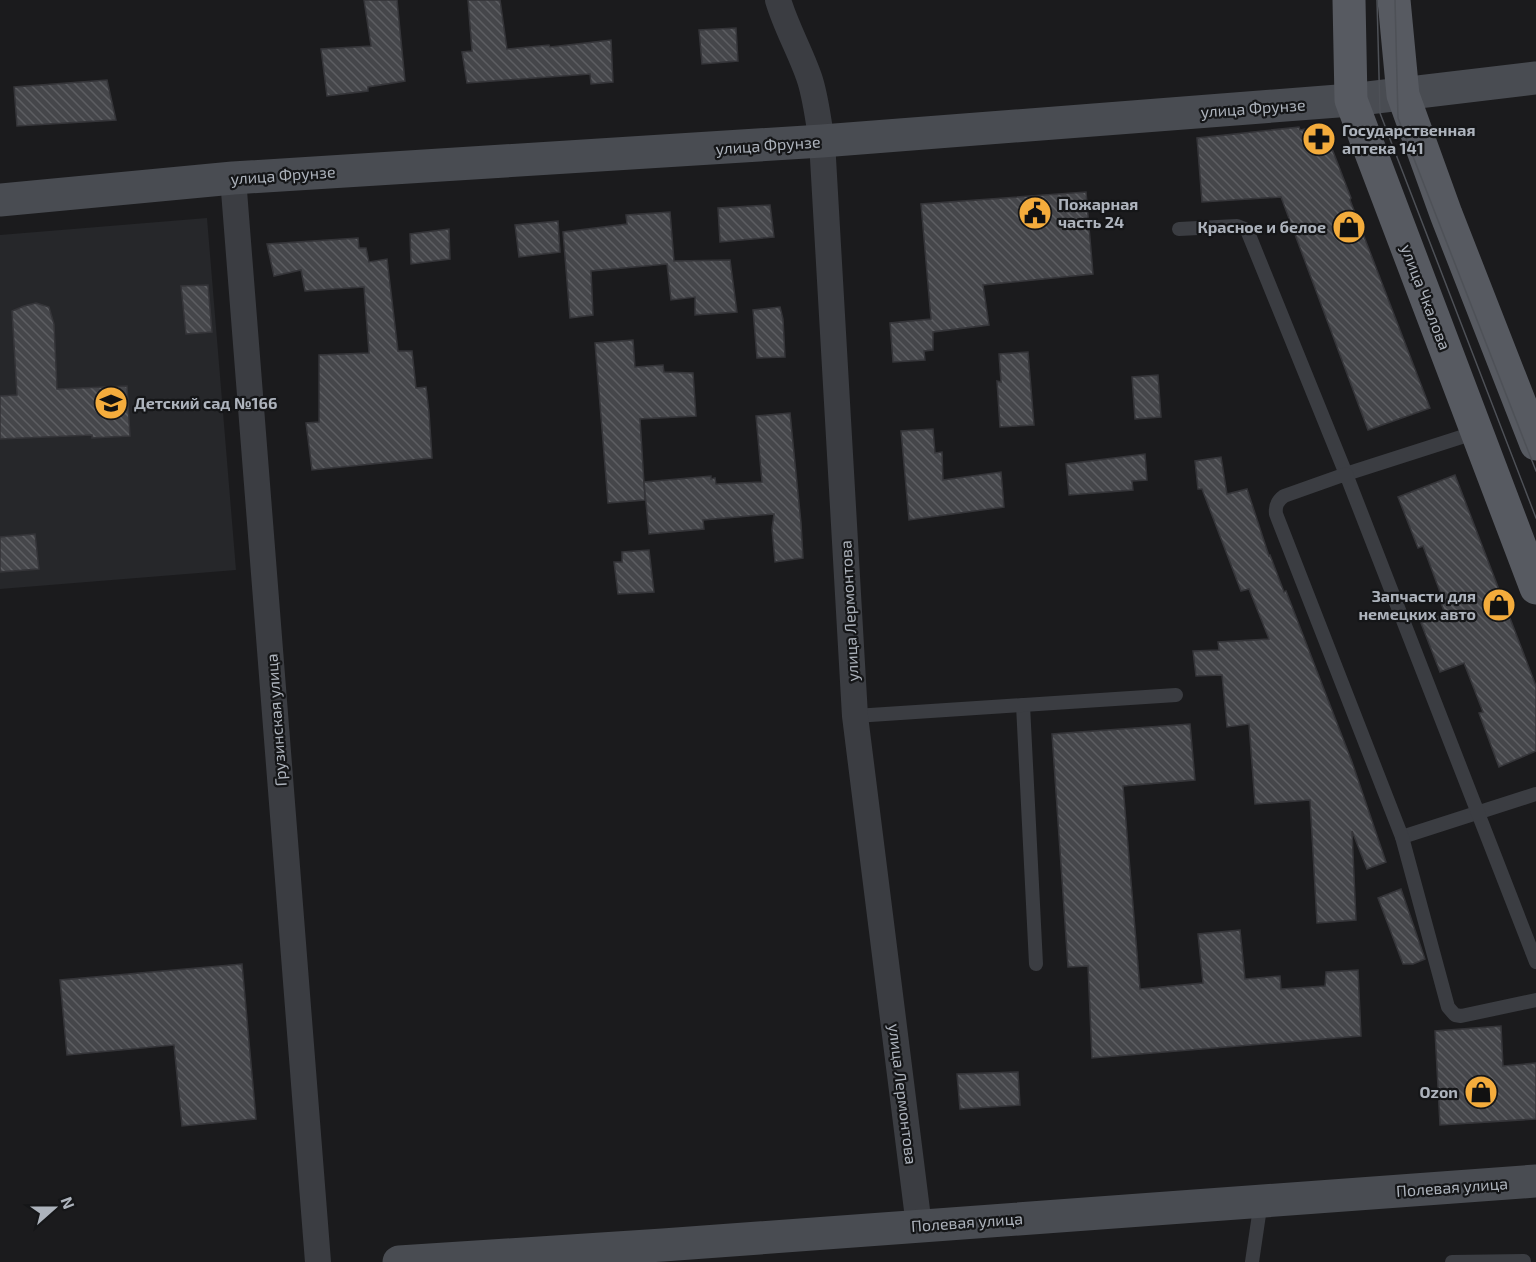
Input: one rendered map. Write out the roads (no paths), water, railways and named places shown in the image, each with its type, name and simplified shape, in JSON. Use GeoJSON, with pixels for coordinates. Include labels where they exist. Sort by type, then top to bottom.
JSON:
{"type":"FeatureCollection","features":[{"type":"Feature","properties":{"kind":"main road","name":"улица Чкалова"},"geometry":{"type":"LineString","coordinates":[[1349,0],[1351,100],[1536,588]]}},
{"type":"Feature","properties":{"kind":"main road"},"geometry":{"type":"LineString","coordinates":[[1394,0],[1403,95],[1446,214],[1536,444]]}},
{"type":"Feature","properties":{"kind":"street","name":"улица Лермонтова"},"geometry":{"type":"LineString","coordinates":[[778,0],[811,81],[822,141],[855,716],[919,1226]]}},
{"type":"Feature","properties":{"kind":"street","name":"улица Фрунзе"},"geometry":{"type":"LineString","coordinates":[[0,200],[233,177],[822,141],[1351,100],[1536,78]]}},
{"type":"Feature","properties":{"kind":"street","name":"Грузинская улица"},"geometry":{"type":"LineString","coordinates":[[233,177],[318,1262]]}},
{"type":"Feature","properties":{"kind":"street","name":"Полевая улица"},"geometry":{"type":"LineString","coordinates":[[399,1262],[664,1253],[919,1226],[1536,1181]]}},
{"type":"Feature","properties":{"kind":"lane"},"geometry":{"type":"LineString","coordinates":[[1179,229],[1237,226],[1247,230],[1346,474],[1536,962]]}},
{"type":"Feature","properties":{"kind":"lane"},"geometry":{"type":"LineString","coordinates":[[1477,432],[1284,496],[1275,508],[1402,837],[1448,1007],[1455,1015],[1461,1016],[1536,1000]]}},
{"type":"Feature","properties":{"kind":"lane"},"geometry":{"type":"LineString","coordinates":[[855,716],[1176,695]]}},
{"type":"Feature","properties":{"kind":"lane"},"geometry":{"type":"LineString","coordinates":[[1023,705],[1036,964]]}},
{"type":"Feature","properties":{"kind":"lane"},"geometry":{"type":"LineString","coordinates":[[1402,837],[1536,794]]}},
{"type":"Feature","properties":{"kind":"lane"},"geometry":{"type":"LineString","coordinates":[[1252,1262],[1261,1201]]}},
{"type":"Feature","properties":{"kind":"lane"},"geometry":{"type":"LineString","coordinates":[[1452,1262],[1524,1261]]}},
{"type":"Feature","properties":{"kind":"tram line"},"geometry":{"type":"LineString","coordinates":[[1377,0],[1380,113],[1536,518]]}},
{"type":"Feature","properties":{"kind":"tram line"},"geometry":{"type":"LineString","coordinates":[[1395,0],[1398,118],[1536,471]]}},
{"type":"Feature","properties":{"kind":"place","name":"Государственная аптека 141"},"geometry":{"type":"Point","coordinates":[1319,139]}},
{"type":"Feature","properties":{"kind":"place","name":"Пожарная часть 24"},"geometry":{"type":"Point","coordinates":[1035,213]}},
{"type":"Feature","properties":{"kind":"place","name":"Красное и белое"},"geometry":{"type":"Point","coordinates":[1349,227]}},
{"type":"Feature","properties":{"kind":"place","name":"Детский сад №166"},"geometry":{"type":"Point","coordinates":[111,403]}},
{"type":"Feature","properties":{"kind":"place","name":"Запчасти для немецких авто"},"geometry":{"type":"Point","coordinates":[1499,605]}},
{"type":"Feature","properties":{"kind":"place","name":"Ozon"},"geometry":{"type":"Point","coordinates":[1481,1092]}}]}
